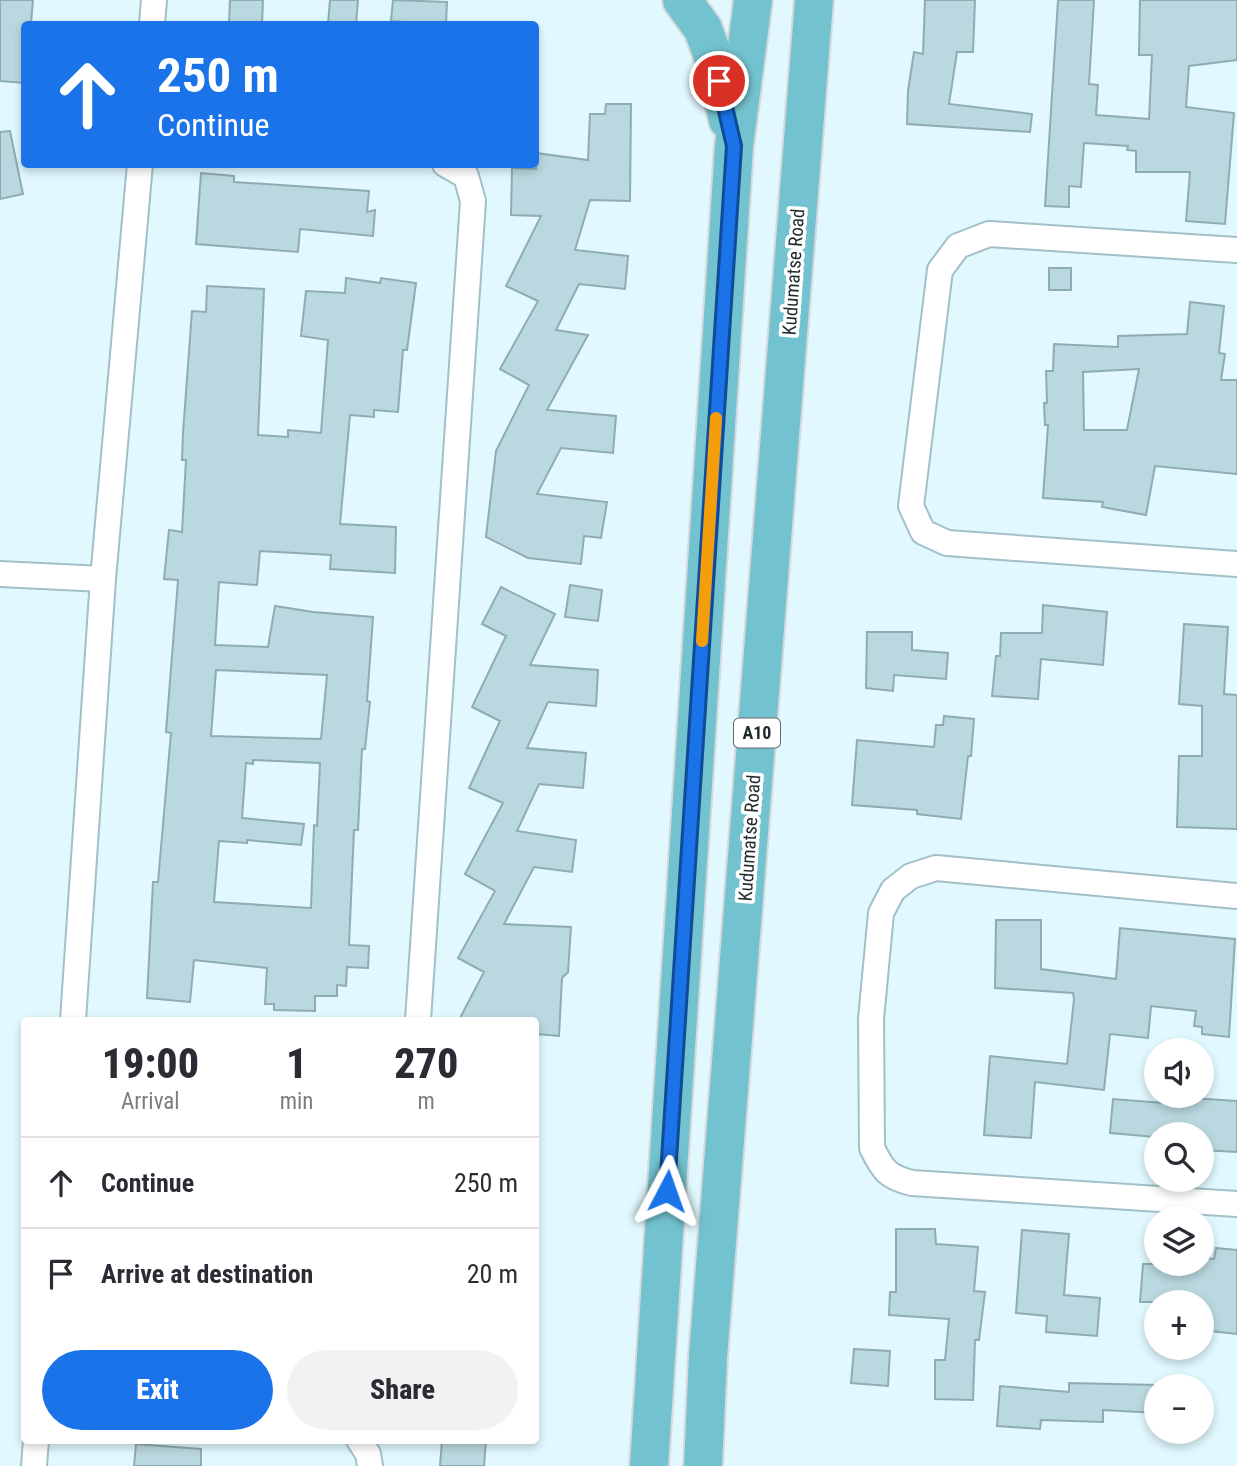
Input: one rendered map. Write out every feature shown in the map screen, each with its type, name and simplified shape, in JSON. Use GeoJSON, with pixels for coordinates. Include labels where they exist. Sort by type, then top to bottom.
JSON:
{"type":"FeatureCollection","features":[{"type":"Feature","properties":{"kind":"main road"},"geometry":{"type":"LineString","coordinates":[[682,0],[703,29],[714,59],[734,146]]}},
{"type":"Feature","properties":{"kind":"main road"},"geometry":{"type":"LineString","coordinates":[[649,1466],[734,146],[753,0]]}},
{"type":"Feature","properties":{"kind":"main road","name":"Kudumatse Road"},"geometry":{"type":"LineString","coordinates":[[704,1466],[708,1357],[814,0]]}},
{"type":"Feature","properties":{"kind":"street"},"geometry":{"type":"LineString","coordinates":[[152,21],[154,0]]}},
{"type":"Feature","properties":{"kind":"street"},"geometry":{"type":"LineString","coordinates":[[74,1017],[103,579],[140,168]]}},
{"type":"Feature","properties":{"kind":"street"},"geometry":{"type":"LineString","coordinates":[[418,1017],[473,201],[466,176],[452,168]]}},
{"type":"Feature","properties":{"kind":"street"},"geometry":{"type":"LineString","coordinates":[[1237,250],[989,234],[958,246],[940,270],[911,506],[923,532],[947,543],[1237,564]]}},
{"type":"Feature","properties":{"kind":"street"},"geometry":{"type":"LineString","coordinates":[[0,574],[103,579]]}},
{"type":"Feature","properties":{"kind":"street"},"geometry":{"type":"LineString","coordinates":[[1237,896],[936,868],[911,876],[893,890],[881,913],[871,1019],[872,1148],[880,1165],[894,1179],[912,1183],[1237,1204]]}},
{"type":"Feature","properties":{"kind":"street"},"geometry":{"type":"LineString","coordinates":[[34,1466],[36,1444]]}},
{"type":"Feature","properties":{"kind":"street"},"geometry":{"type":"LineString","coordinates":[[362,1444],[368,1454],[370,1466]]}},
{"type":"Feature","properties":{"kind":"building"},"geometry":{"type":"Polygon","coordinates":[[[0,0],[33,0],[31,21],[21,21],[21,83],[0,81],[0,0]]]}},
{"type":"Feature","properties":{"kind":"building"},"geometry":{"type":"Polygon","coordinates":[[[230,0],[263,0],[262,21],[229,21],[230,0]]]}},
{"type":"Feature","properties":{"kind":"building"},"geometry":{"type":"Polygon","coordinates":[[[330,0],[358,0],[356,21],[328,21],[330,0]]]}},
{"type":"Feature","properties":{"kind":"building"},"geometry":{"type":"Polygon","coordinates":[[[393,0],[447,2],[446,21],[391,21],[393,0]]]}},
{"type":"Feature","properties":{"kind":"building"},"geometry":{"type":"Polygon","coordinates":[[[925,0],[975,0],[973,52],[957,52],[949,104],[1032,114],[1030,132],[907,124],[908,91],[914,52],[923,54],[925,0]]]}},
{"type":"Feature","properties":{"kind":"building"},"geometry":{"type":"Polygon","coordinates":[[[1058,0],[1094,0],[1089,84],[1098,85],[1096,115],[1149,119],[1152,55],[1139,55],[1140,0],[1237,0],[1237,60],[1189,66],[1186,107],[1234,113],[1225,224],[1186,221],[1190,172],[1136,172],[1136,151],[1127,150],[1128,146],[1084,143],[1081,187],[1069,186],[1069,207],[1045,206],[1058,0]]]}},
{"type":"Feature","properties":{"kind":"building"},"geometry":{"type":"Polygon","coordinates":[[[606,104],[631,104],[630,201],[590,200],[575,250],[628,256],[625,289],[579,284],[556,330],[588,335],[547,410],[616,416],[613,453],[561,448],[537,494],[607,502],[601,538],[584,536],[581,564],[528,558],[486,537],[496,451],[529,385],[500,369],[538,301],[506,286],[541,216],[511,215],[512,168],[539,168],[539,153],[588,160],[590,114],[605,114],[606,104]]]}},
{"type":"Feature","properties":{"kind":"building"},"geometry":{"type":"Polygon","coordinates":[[[10,131],[23,194],[0,199],[0,132],[10,131]]]}},
{"type":"Feature","properties":{"kind":"building"},"geometry":{"type":"Polygon","coordinates":[[[201,173],[234,176],[234,182],[369,191],[367,212],[375,210],[373,236],[300,229],[298,252],[196,244],[201,173]]]}},
{"type":"Feature","properties":{"kind":"building"},"geometry":{"type":"Polygon","coordinates":[[[1049,268],[1071,268],[1071,290],[1049,290],[1049,268]]]}},
{"type":"Feature","properties":{"kind":"building"},"geometry":{"type":"Polygon","coordinates":[[[346,278],[380,283],[381,278],[416,283],[407,350],[403,350],[398,412],[374,410],[374,417],[350,415],[340,524],[396,527],[395,573],[330,569],[331,555],[260,551],[257,585],[219,582],[215,645],[268,647],[275,606],[373,617],[367,701],[370,702],[365,749],[362,749],[358,830],[354,830],[349,945],[369,946],[368,968],[347,967],[346,986],[337,985],[337,996],[315,996],[315,1011],[274,1010],[274,1004],[265,1004],[267,968],[194,960],[190,1002],[147,998],[153,882],[158,882],[171,733],[166,732],[178,580],[164,579],[169,530],[182,532],[186,460],[182,460],[183,433],[192,311],[206,312],[207,286],[264,289],[258,435],[288,437],[288,430],[321,433],[328,340],[301,336],[306,291],[345,293],[346,278]],[[216,670],[211,736],[321,739],[327,675],[216,670]],[[253,760],[253,764],[246,763],[242,818],[304,824],[301,845],[247,840],[247,843],[219,841],[214,902],[311,908],[314,825],[317,826],[320,763],[253,760]]]}},
{"type":"Feature","properties":{"kind":"building"},"geometry":{"type":"Polygon","coordinates":[[[1190,302],[1224,306],[1219,353],[1225,354],[1221,380],[1237,380],[1237,474],[1155,466],[1146,515],[1102,507],[1103,502],[1043,498],[1048,425],[1045,425],[1044,403],[1047,403],[1046,371],[1053,371],[1054,344],[1118,347],[1118,336],[1187,334],[1190,302]],[[1139,369],[1083,372],[1084,430],[1127,430],[1139,369]]]}},
{"type":"Feature","properties":{"kind":"building"},"geometry":{"type":"Polygon","coordinates":[[[570,585],[602,590],[598,621],[565,617],[570,585]]]}},
{"type":"Feature","properties":{"kind":"building"},"geometry":{"type":"Polygon","coordinates":[[[501,587],[555,614],[530,665],[598,670],[596,706],[548,702],[527,748],[586,753],[583,788],[539,784],[517,831],[576,840],[572,872],[534,867],[504,924],[571,927],[568,972],[562,978],[559,1036],[539,1034],[539,1017],[461,1017],[484,972],[458,958],[495,891],[465,874],[503,803],[469,788],[500,721],[472,707],[506,636],[482,624],[501,587]]]}},
{"type":"Feature","properties":{"kind":"building"},"geometry":{"type":"Polygon","coordinates":[[[1043,605],[1107,612],[1103,665],[1041,659],[1038,699],[992,696],[996,656],[1000,656],[1001,633],[1042,633],[1043,605]]]}},
{"type":"Feature","properties":{"kind":"building"},"geometry":{"type":"Polygon","coordinates":[[[1184,624],[1228,627],[1224,694],[1237,695],[1237,829],[1177,827],[1179,756],[1202,756],[1202,706],[1179,704],[1184,624]]]}},
{"type":"Feature","properties":{"kind":"building"},"geometry":{"type":"Polygon","coordinates":[[[867,632],[912,632],[912,650],[948,653],[946,679],[894,675],[893,691],[866,688],[867,632]]]}},
{"type":"Feature","properties":{"kind":"building"},"geometry":{"type":"Polygon","coordinates":[[[944,716],[974,719],[961,819],[917,814],[917,810],[852,805],[857,740],[934,747],[936,725],[943,725],[944,716]]]}},
{"type":"Feature","properties":{"kind":"building"},"geometry":{"type":"Polygon","coordinates":[[[996,920],[1041,920],[1041,969],[1116,979],[1120,928],[1235,939],[1229,1037],[1202,1034],[1202,1027],[1194,1026],[1196,1011],[1151,1006],[1148,1038],[1110,1034],[1104,1090],[1035,1082],[1031,1138],[984,1135],[990,1056],[1067,1064],[1073,993],[995,988],[996,920]]]}},
{"type":"Feature","properties":{"kind":"building"},"geometry":{"type":"Polygon","coordinates":[[[1113,1099],[1144,1101],[1144,1108],[1214,1108],[1214,1099],[1237,1101],[1237,1152],[1214,1151],[1214,1122],[1144,1122],[1144,1136],[1110,1133],[1113,1099]]]}},
{"type":"Feature","properties":{"kind":"building"},"geometry":{"type":"Polygon","coordinates":[[[896,1229],[935,1229],[936,1244],[978,1247],[974,1291],[985,1292],[979,1340],[975,1340],[973,1400],[935,1399],[935,1360],[945,1360],[949,1319],[889,1315],[890,1292],[896,1292],[896,1229]]]}},
{"type":"Feature","properties":{"kind":"building"},"geometry":{"type":"Polygon","coordinates":[[[1022,1230],[1069,1234],[1064,1295],[1100,1298],[1097,1336],[1046,1332],[1047,1316],[1016,1313],[1022,1230]]]}},
{"type":"Feature","properties":{"kind":"building"},"geometry":{"type":"Polygon","coordinates":[[[1216,1248],[1237,1250],[1237,1334],[1214,1331],[1214,1290],[1144,1290],[1144,1302],[1140,1302],[1143,1264],[1144,1276],[1214,1276],[1216,1248]]]}},
{"type":"Feature","properties":{"kind":"building"},"geometry":{"type":"Polygon","coordinates":[[[854,1349],[890,1351],[888,1386],[851,1383],[854,1349]]]}},
{"type":"Feature","properties":{"kind":"building"},"geometry":{"type":"Polygon","coordinates":[[[1069,1383],[1144,1385],[1144,1412],[1103,1410],[1103,1422],[1041,1420],[1040,1429],[997,1426],[1000,1386],[1069,1392],[1069,1383]]]}},
{"type":"Feature","properties":{"kind":"building"},"geometry":{"type":"Polygon","coordinates":[[[136,1444],[201,1449],[201,1466],[134,1466],[136,1444]]]}},
{"type":"Feature","properties":{"kind":"building"},"geometry":{"type":"Polygon","coordinates":[[[442,1444],[486,1444],[484,1466],[440,1466],[442,1444]]]}},
{"type":"Feature","properties":{"kind":"slow traffic"},"geometry":{"type":"LineString","coordinates":[[702,641],[716,418]]}},
{"type":"Feature","properties":{"kind":"route"},"geometry":{"type":"LineString","coordinates":[[667,1191],[734,146],[719,81]]}}]}
